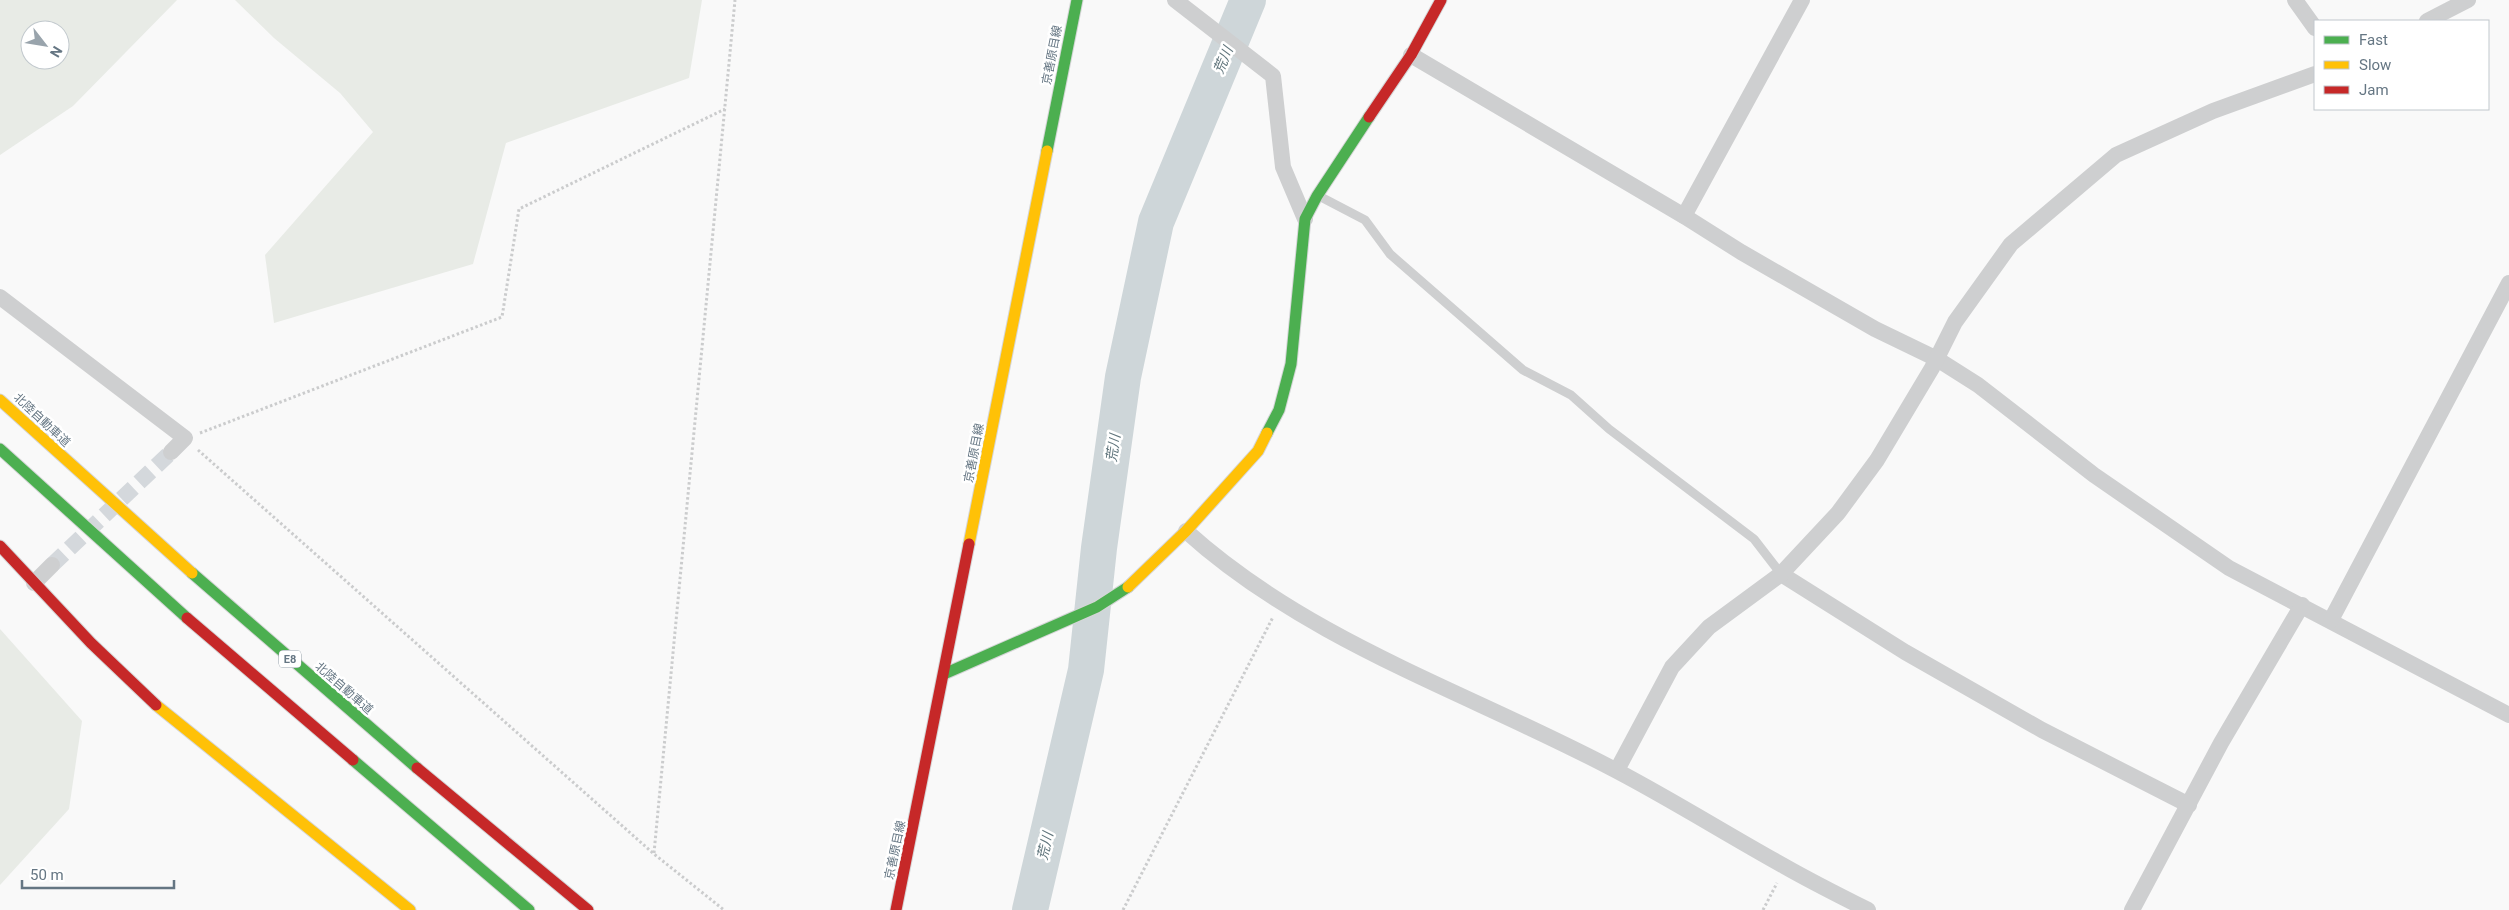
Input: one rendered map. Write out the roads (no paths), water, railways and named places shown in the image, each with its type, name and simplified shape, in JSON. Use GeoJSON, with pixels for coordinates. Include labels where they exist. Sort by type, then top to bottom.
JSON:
{"type":"FeatureCollection","features":[{"type":"Feature","properties":{"kind":"main road","name":"京善原目線"},"geometry":{"type":"LineString","coordinates":[[896,910],[1077,0]]}},
{"type":"Feature","properties":{"kind":"main road"},"geometry":{"type":"LineString","coordinates":[[944,674],[1097,607],[1127,588],[1186,531],[1258,451],[1279,410],[1291,364],[1304,219],[1317,196],[1411,55],[1441,0]]}},
{"type":"Feature","properties":{"kind":"main road","name":"北陸自動車道"},"geometry":{"type":"LineString","coordinates":[[0,400],[223,601],[378,735],[588,910]]}},
{"type":"Feature","properties":{"kind":"main road"},"geometry":{"type":"LineString","coordinates":[[0,449],[205,634],[529,910]]}},
{"type":"Feature","properties":{"kind":"main road"},"geometry":{"type":"LineString","coordinates":[[0,546],[91,643],[163,712],[410,910]]}},
{"type":"Feature","properties":{"kind":"street"},"geometry":{"type":"LineString","coordinates":[[1684,216],[1802,0]]}},
{"type":"Feature","properties":{"kind":"street"},"geometry":{"type":"LineString","coordinates":[[2295,0],[2314,27]]}},
{"type":"Feature","properties":{"kind":"street"},"geometry":{"type":"LineString","coordinates":[[2429,20],[2468,0]]}},
{"type":"Feature","properties":{"kind":"street"},"geometry":{"type":"LineString","coordinates":[[1180,4],[1273,76],[1283,167],[1304,219]]}},
{"type":"Feature","properties":{"kind":"street"},"geometry":{"type":"LineString","coordinates":[[1411,55],[1684,216],[1741,252],[1875,328],[1937,358],[1978,385],[2094,475],[2228,568],[2331,620],[2509,715]]}},
{"type":"Feature","properties":{"kind":"street"},"geometry":{"type":"LineString","coordinates":[[1617,770],[1672,667],[1709,627],[1781,574],[1838,513],[1877,460],[1937,358],[1955,322],[2011,244],[2116,155],[2213,111],[2314,74]]}},
{"type":"Feature","properties":{"kind":"street"},"geometry":{"type":"LineString","coordinates":[[2331,620],[2509,283]]}},
{"type":"Feature","properties":{"kind":"street"},"geometry":{"type":"LineString","coordinates":[[0,297],[185,438],[171,452]]}},
{"type":"Feature","properties":{"kind":"street"},"geometry":{"type":"LineString","coordinates":[[1186,531],[1216,558],[1280,603],[1405,670],[1617,770],[1786,867],[1868,910]]}},
{"type":"Feature","properties":{"kind":"street"},"geometry":{"type":"LineString","coordinates":[[34,582],[52,565]]}},
{"type":"Feature","properties":{"kind":"street"},"geometry":{"type":"LineString","coordinates":[[1781,574],[1905,652],[2034,725],[2189,805]]}},
{"type":"Feature","properties":{"kind":"street"},"geometry":{"type":"LineString","coordinates":[[2132,910],[2221,743],[2302,605]]}},
{"type":"Feature","properties":{"kind":"lane"},"geometry":{"type":"LineString","coordinates":[[1317,196],[1365,220],[1390,254],[1523,370],[1571,395],[1609,428],[1754,539],[1781,574]]}},
{"type":"Feature","properties":{"kind":"waterway","name":"荒川"},"geometry":{"type":"LineString","coordinates":[[1030,910],[1086,670],[1099,548],[1123,377],[1156,222],[1248,0]]}},
{"type":"Feature","properties":{"kind":"tunnel"},"geometry":{"type":"LineString","coordinates":[[52,565],[171,452]]}}]}
